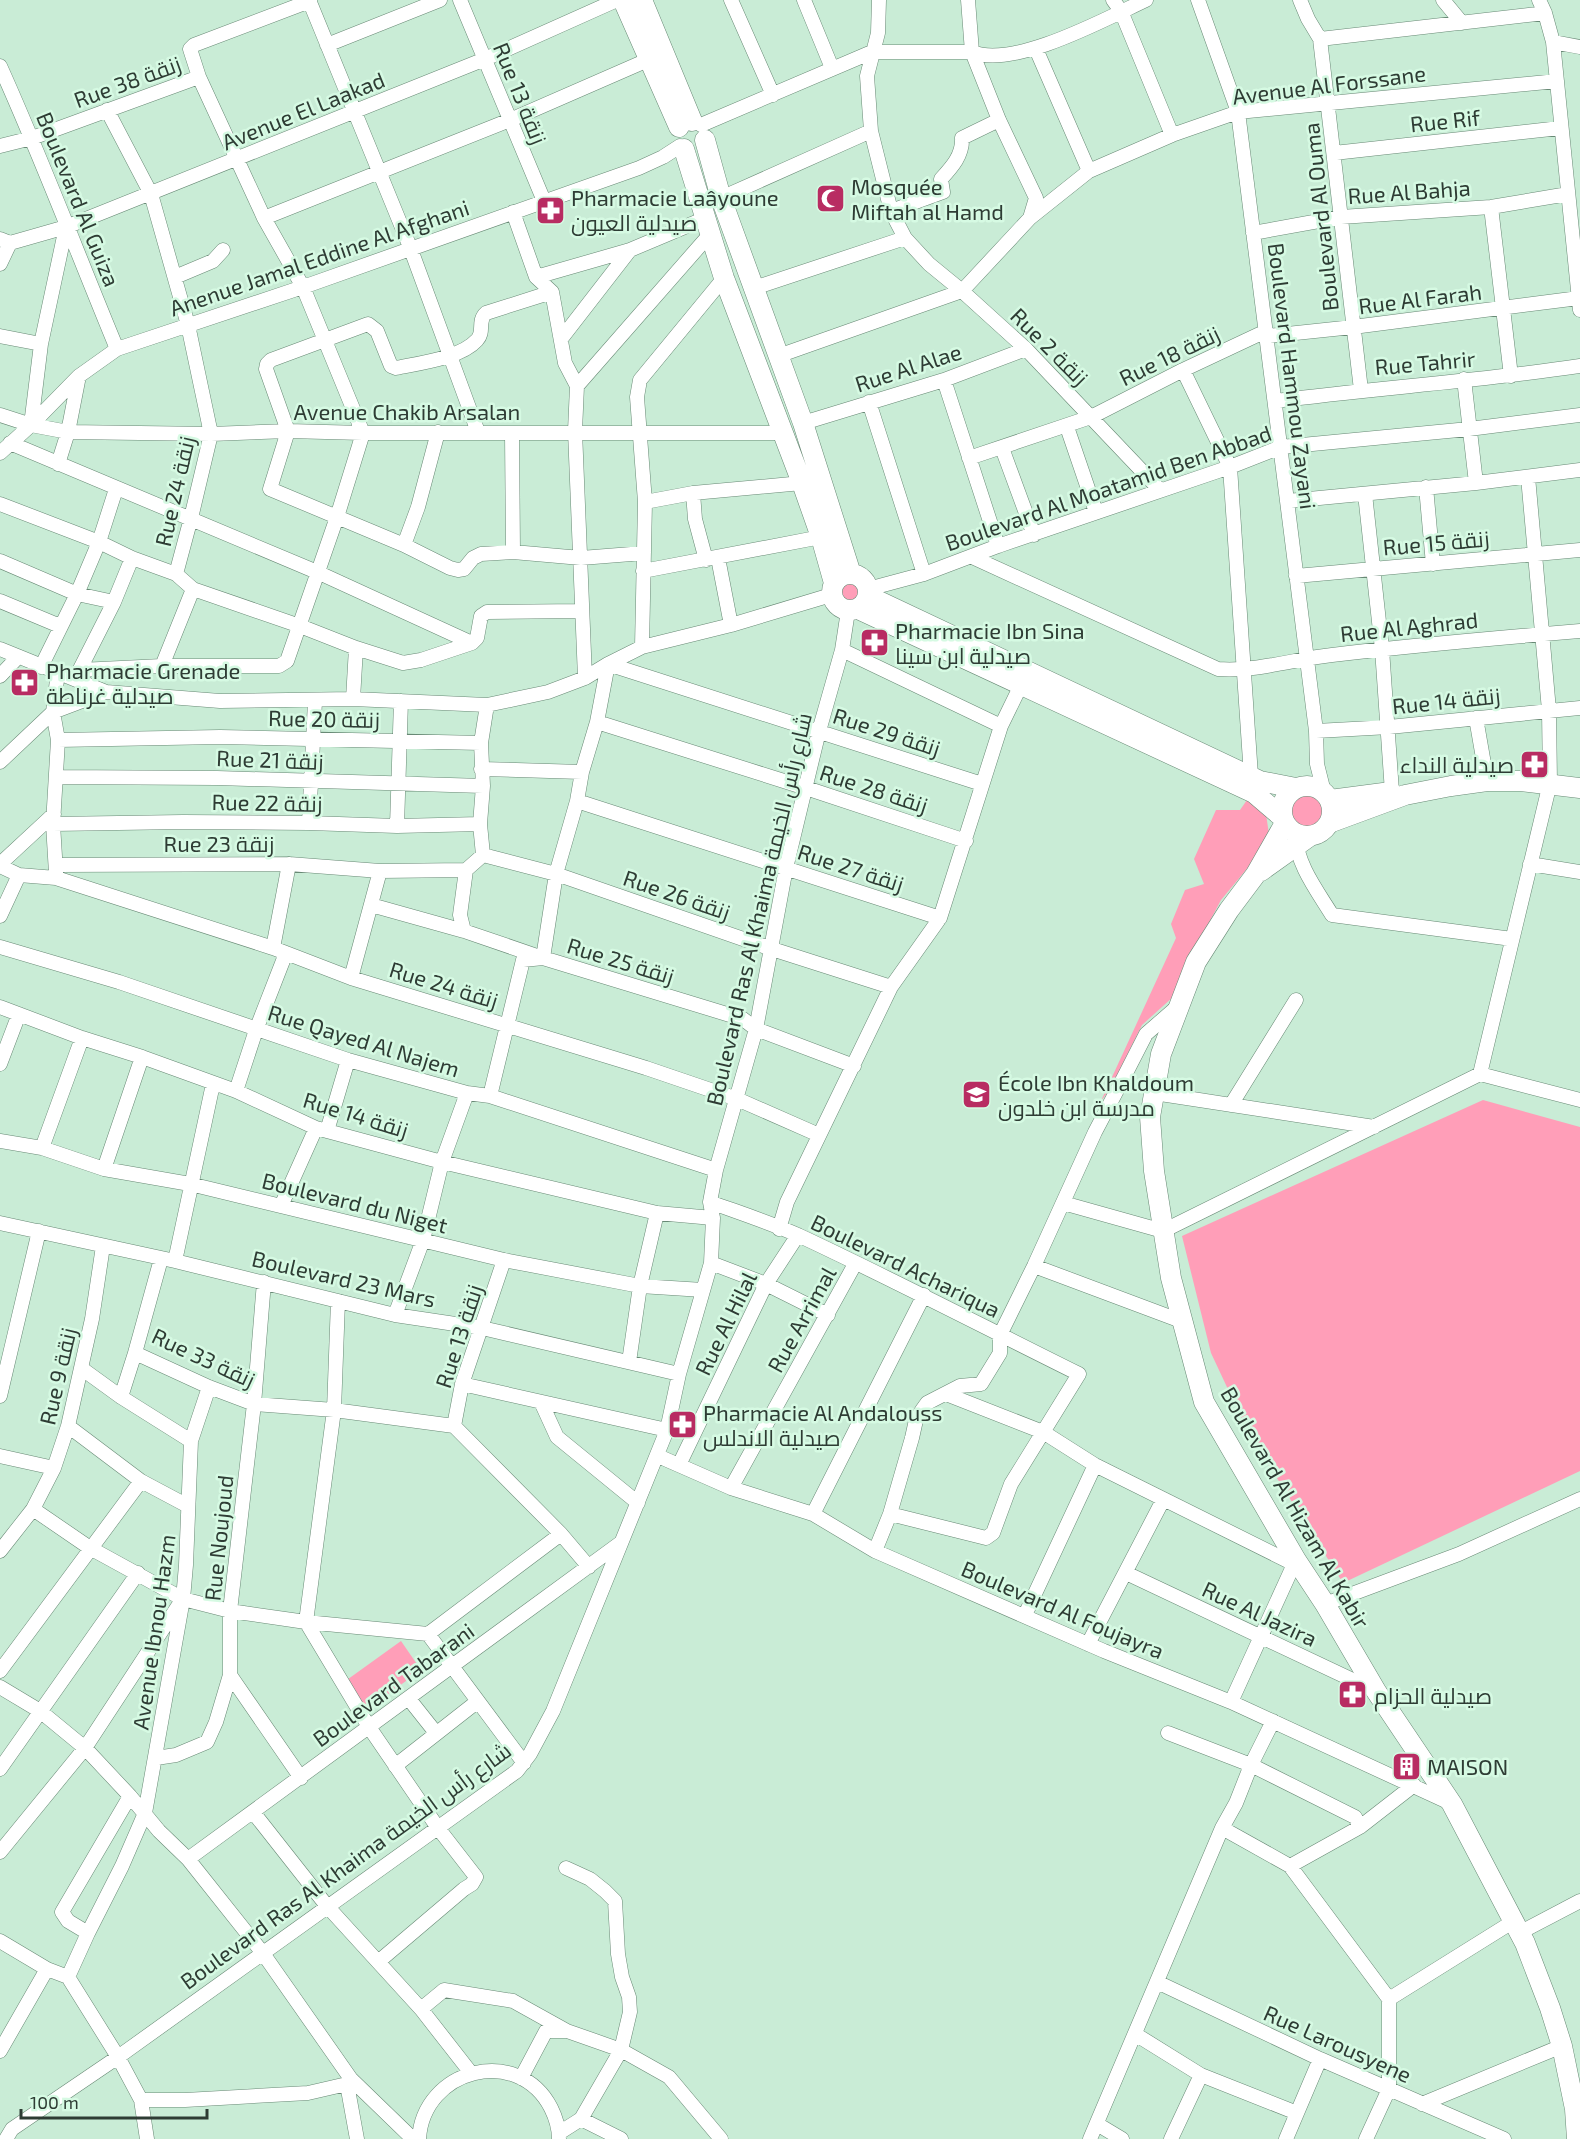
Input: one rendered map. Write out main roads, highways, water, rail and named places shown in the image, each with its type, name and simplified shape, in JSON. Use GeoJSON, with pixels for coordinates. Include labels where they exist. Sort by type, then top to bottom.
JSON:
{"type":"FeatureCollection","features":[{"type":"Feature","properties":{"kind":"main road"},"geometry":{"type":"LineString","coordinates":[[623,0],[650,59],[722,198],[803,423],[851,574]]}},
{"type":"Feature","properties":{"kind":"main road"},"geometry":{"type":"LineString","coordinates":[[642,0],[690,135],[709,226],[724,278],[784,432],[821,537],[837,606],[860,601],[1260,781],[1315,792],[1395,796],[1487,781],[1550,783],[1580,788]]}},
{"type":"Feature","properties":{"kind":"main road"},"geometry":{"type":"LineString","coordinates":[[832,589],[841,576],[851,574],[861,578],[860,601]]}},
{"type":"Feature","properties":{"kind":"main road"},"geometry":{"type":"LineString","coordinates":[[860,601],[1021,685],[1254,793],[1293,831],[1321,832],[1329,824],[1395,796]]}},
{"type":"Feature","properties":{"kind":"main road"},"geometry":{"type":"LineString","coordinates":[[1293,831],[1284,800],[1315,792]]}},
{"type":"Feature","properties":{"kind":"main road"},"geometry":{"type":"LineString","coordinates":[[1315,792],[1332,812],[1329,824]]}},
{"type":"Feature","properties":{"kind":"main road","name":"Boulevard Al Hizam Al Kabir"},"geometry":{"type":"LineString","coordinates":[[1293,831],[1229,909],[1196,962],[1161,1054],[1150,1118],[1154,1171],[1171,1278],[1204,1402],[1295,1562],[1325,1604],[1376,1691],[1452,1804],[1517,1927],[1550,2008],[1562,2046],[1575,2109],[1577,2139]]}},
{"type":"Feature","properties":{"kind":"place","name":"Mosquée Miftah al Hamd"},"geometry":{"type":"Point","coordinates":[830,199]}},
{"type":"Feature","properties":{"kind":"place","name":"Pharmacie Laâyoune صيدلية العيون"},"geometry":{"type":"Point","coordinates":[550,210]}},
{"type":"Feature","properties":{"kind":"place","name":"Pharmacie Ibn Sina صيدلية ابن سينا"},"geometry":{"type":"Point","coordinates":[874,643]}},
{"type":"Feature","properties":{"kind":"place","name":"Pharmacie Grenade صيدلية غرناطة"},"geometry":{"type":"Point","coordinates":[25,683]}},
{"type":"Feature","properties":{"kind":"place","name":"صيدلية النداء"},"geometry":{"type":"Point","coordinates":[1535,764]}},
{"type":"Feature","properties":{"kind":"place","name":"École Ibn Khaldoum مدرسة ابن خلدون"},"geometry":{"type":"Point","coordinates":[977,1095]}},
{"type":"Feature","properties":{"kind":"place","name":"Pharmacie Al Andalouss صيدلية الاندلس"},"geometry":{"type":"Point","coordinates":[682,1425]}},
{"type":"Feature","properties":{"kind":"place","name":"صيدلية الحزام"},"geometry":{"type":"Point","coordinates":[1353,1695]}},
{"type":"Feature","properties":{"kind":"place","name":"MAISON"},"geometry":{"type":"Point","coordinates":[1406,1766]}}]}
